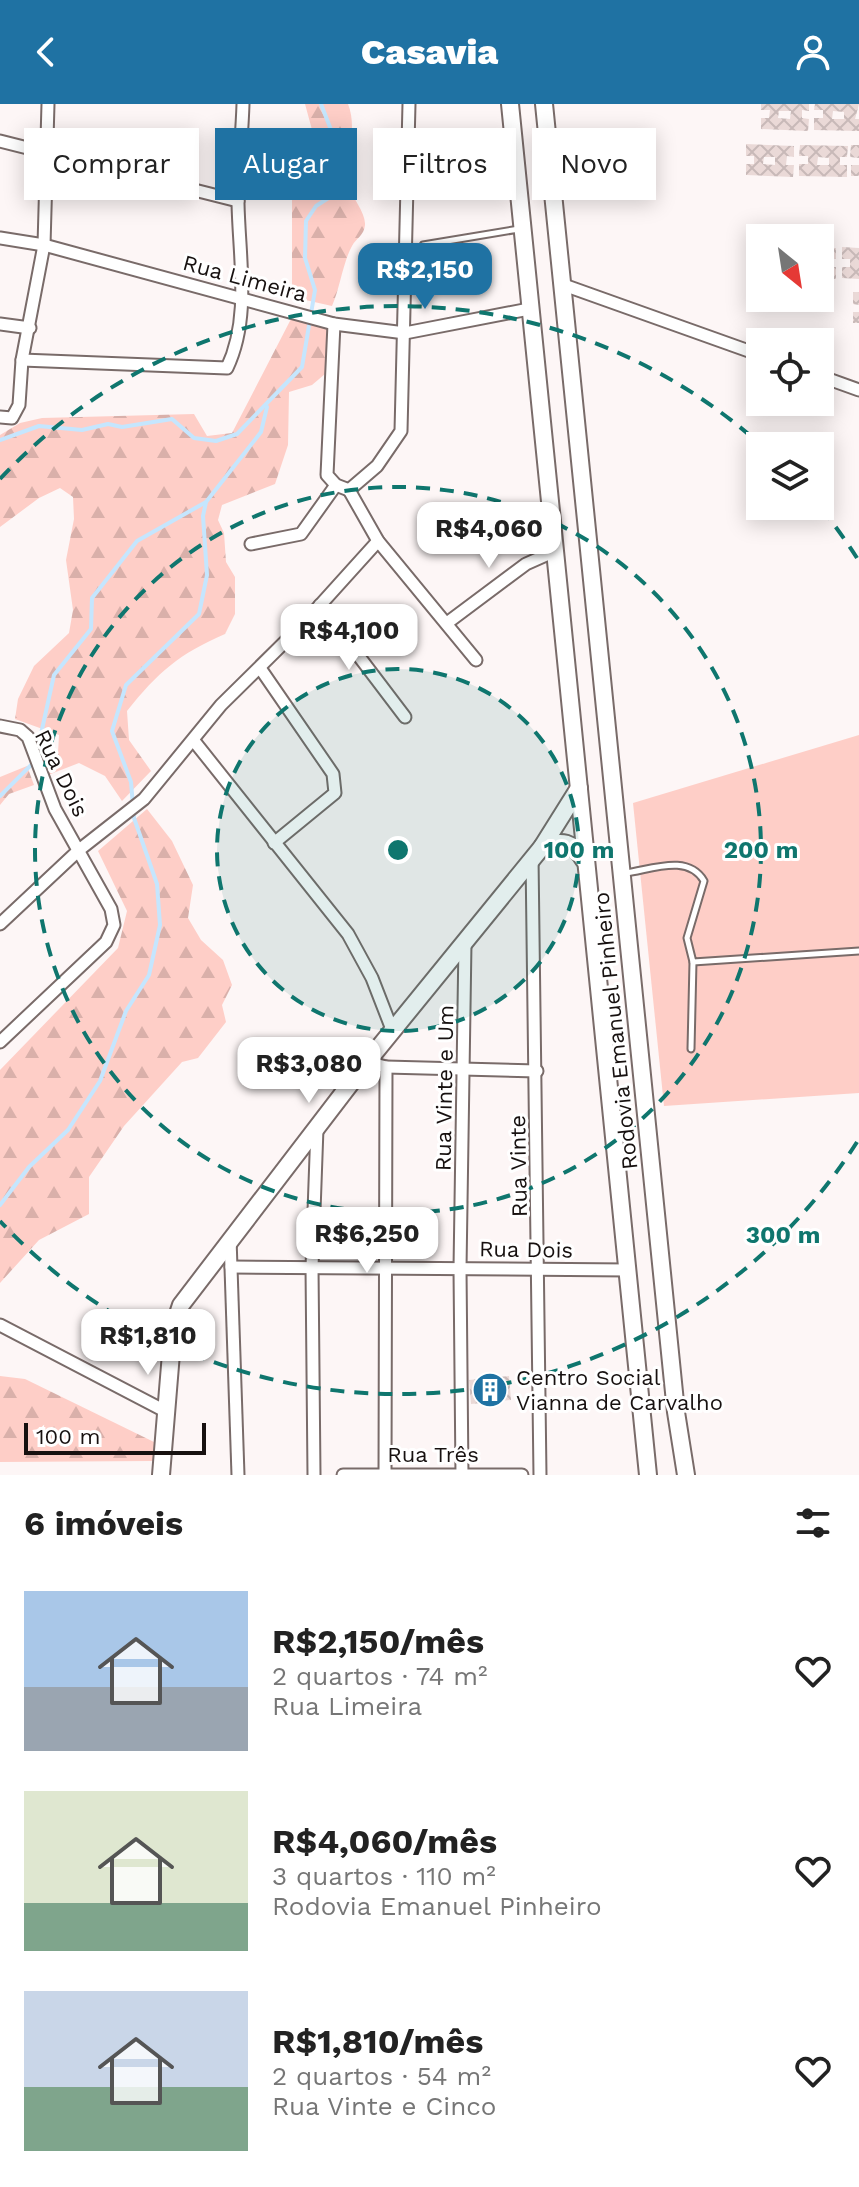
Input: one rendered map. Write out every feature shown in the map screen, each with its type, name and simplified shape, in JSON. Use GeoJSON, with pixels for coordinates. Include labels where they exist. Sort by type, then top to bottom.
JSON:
{"type":"FeatureCollection","features":[{"type":"Feature","properties":{"kind":"main road","name":"Rodovia Emanuel Pinheiro"},"geometry":{"type":"LineString","coordinates":[[510,104],[648,1475]]}},
{"type":"Feature","properties":{"kind":"main road","name":"Rodovia Emanuel Pinheiro"},"geometry":{"type":"LineString","coordinates":[[544,104],[679,1441],[686,1475]]}},
{"type":"Feature","properties":{"kind":"main road"},"geometry":{"type":"LineString","coordinates":[[161,1475],[173,1329],[181,1305],[367,1062],[537,852],[579,788]]}},
{"type":"Feature","properties":{"kind":"main road"},"geometry":{"type":"LineString","coordinates":[[537,852],[566,842],[576,847],[584,860]]}},
{"type":"Feature","properties":{"kind":"street"},"geometry":{"type":"LineString","coordinates":[[46,128],[48,104]]}},
{"type":"Feature","properties":{"kind":"street"},"geometry":{"type":"LineString","coordinates":[[22,360],[227,368],[238,345],[242,297],[238,201],[243,104]]}},
{"type":"Feature","properties":{"kind":"street"},"geometry":{"type":"LineString","coordinates":[[349,490],[377,466],[401,431],[409,104]]}},
{"type":"Feature","properties":{"kind":"street"},"geometry":{"type":"LineString","coordinates":[[0,141],[24,146]]}},
{"type":"Feature","properties":{"kind":"street"},"geometry":{"type":"LineString","coordinates":[[199,191],[238,201]]}},
{"type":"Feature","properties":{"kind":"street"},"geometry":{"type":"LineString","coordinates":[[6,417],[19,405],[22,360],[44,245],[44,200]]}},
{"type":"Feature","properties":{"kind":"street","name":"Rua Limeira"},"geometry":{"type":"LineString","coordinates":[[0,238],[44,245],[334,324],[405,333],[529,309]]}},
{"type":"Feature","properties":{"kind":"street"},"geometry":{"type":"LineString","coordinates":[[561,284],[746,350]]}},
{"type":"Feature","properties":{"kind":"street"},"geometry":{"type":"LineString","coordinates":[[0,324],[30,328]]}},
{"type":"Feature","properties":{"kind":"street"},"geometry":{"type":"LineString","coordinates":[[334,324],[327,475],[336,485],[349,490],[378,541],[476,660]]}},
{"type":"Feature","properties":{"kind":"street"},"geometry":{"type":"LineString","coordinates":[[834,381],[859,390]]}},
{"type":"Feature","properties":{"kind":"street"},"geometry":{"type":"LineString","coordinates":[[251,544],[301,534],[336,485]]}},
{"type":"Feature","properties":{"kind":"street"},"geometry":{"type":"LineString","coordinates":[[0,924],[79,850],[144,799],[221,705],[260,668],[378,541]]}},
{"type":"Feature","properties":{"kind":"street"},"geometry":{"type":"LineString","coordinates":[[447,623],[526,564],[553,552]]}},
{"type":"Feature","properties":{"kind":"street"},"geometry":{"type":"LineString","coordinates":[[320,605],[405,717]]}},
{"type":"Feature","properties":{"kind":"street"},"geometry":{"type":"LineString","coordinates":[[260,668],[333,774],[335,793],[274,843]]}},
{"type":"Feature","properties":{"kind":"street","name":"Rua Dois"},"geometry":{"type":"LineString","coordinates":[[0,726],[20,730],[28,737],[55,809],[111,909],[114,925],[106,942],[0,1042]]}},
{"type":"Feature","properties":{"kind":"street"},"geometry":{"type":"LineString","coordinates":[[194,741],[348,934],[372,978],[393,1032]]}},
{"type":"Feature","properties":{"kind":"street","name":"Rua Vinte"},"geometry":{"type":"LineString","coordinates":[[537,852],[540,1475]]}},
{"type":"Feature","properties":{"kind":"street","name":"Rua Vinte e Um"},"geometry":{"type":"LineString","coordinates":[[462,1474],[460,1269],[465,943]]}},
{"type":"Feature","properties":{"kind":"street"},"geometry":{"type":"LineString","coordinates":[[367,1062],[386,1067],[537,1071]]}},
{"type":"Feature","properties":{"kind":"street"},"geometry":{"type":"LineString","coordinates":[[385,1475],[386,1067]]}},
{"type":"Feature","properties":{"kind":"street"},"geometry":{"type":"LineString","coordinates":[[314,1475],[312,1267],[317,1128]]}},
{"type":"Feature","properties":{"kind":"street"},"geometry":{"type":"LineString","coordinates":[[230,1238],[238,1475]]}},
{"type":"Feature","properties":{"kind":"street","name":"Rua Dois"},"geometry":{"type":"LineString","coordinates":[[231,1267],[629,1270]]}},
{"type":"Feature","properties":{"kind":"street"},"geometry":{"type":"LineString","coordinates":[[0,1325],[165,1411]]}},
{"type":"Feature","properties":{"kind":"street","name":"Rua Três"},"geometry":{"type":"LineString","coordinates":[[343,1475],[522,1475]]}},
{"type":"Feature","properties":{"kind":"lane"},"geometry":{"type":"LineString","coordinates":[[423,245],[524,228]]}},
{"type":"Feature","properties":{"kind":"lane"},"geometry":{"type":"LineString","coordinates":[[621,873],[688,864],[697,869],[704,881],[687,938],[693,962],[691,1049]]}},
{"type":"Feature","properties":{"kind":"lane"},"geometry":{"type":"LineString","coordinates":[[693,962],[859,951]]}},
{"type":"Feature","properties":{"kind":"green space"},"geometry":{"type":"Polygon","coordinates":[[[305,104],[348,104],[352,128],[312,128],[305,104]]]}},
{"type":"Feature","properties":{"kind":"green space"},"geometry":{"type":"Polygon","coordinates":[[[292,200],[355,200],[365,225],[349,252],[332,306],[292,297],[292,200]]]}},
{"type":"Feature","properties":{"kind":"green space"},"geometry":{"type":"Polygon","coordinates":[[[291,319],[327,329],[325,374],[312,385],[289,392],[288,445],[275,484],[222,505],[218,520],[224,533],[226,562],[235,577],[235,614],[225,634],[170,665],[127,711],[129,740],[151,771],[122,801],[105,776],[79,763],[48,775],[42,760],[58,753],[59,735],[15,719],[18,699],[34,666],[69,633],[73,610],[66,560],[74,519],[73,497],[60,488],[39,498],[0,527],[0,435],[20,423],[42,418],[194,414],[207,436],[232,433],[291,319]]]}},
{"type":"Feature","properties":{"kind":"green space"},"geometry":{"type":"Polygon","coordinates":[[[859,735],[859,1093],[664,1106],[633,803],[859,735]]]}},
{"type":"Feature","properties":{"kind":"green space"},"geometry":{"type":"Polygon","coordinates":[[[27,766],[34,785],[9,794],[0,805],[0,777],[27,766]]]}},
{"type":"Feature","properties":{"kind":"green space"},"geometry":{"type":"Polygon","coordinates":[[[147,809],[172,841],[193,885],[188,918],[201,940],[223,960],[232,985],[222,1005],[226,1022],[198,1058],[182,1062],[124,1126],[89,1177],[89,1214],[39,1240],[0,1283],[0,1070],[118,948],[127,911],[98,851],[147,809]]]}},
{"type":"Feature","properties":{"kind":"green space"},"geometry":{"type":"Polygon","coordinates":[[[0,1376],[25,1379],[154,1442],[153,1461],[0,1462],[0,1376]]]}},
{"type":"Feature","properties":{"kind":"building"},"geometry":{"type":"Polygon","coordinates":[[[761,104],[809,104],[809,111],[802,110],[802,118],[809,119],[808,131],[761,129],[761,118],[769,118],[770,110],[761,110],[761,104]],[[779,111],[778,118],[790,119],[791,111],[779,111]]]}},
{"type":"Feature","properties":{"kind":"building"},"geometry":{"type":"Polygon","coordinates":[[[815,104],[859,104],[855,119],[859,119],[859,131],[814,130],[814,118],[823,118],[823,110],[814,110],[815,104]],[[833,111],[832,119],[844,119],[844,112],[833,111]]]}},
{"type":"Feature","properties":{"kind":"building"},"geometry":{"type":"Polygon","coordinates":[[[746,144],[794,146],[794,157],[787,156],[786,165],[794,165],[793,177],[746,175],[746,164],[754,164],[754,156],[746,156],[746,144]],[[764,157],[763,164],[775,165],[775,157],[764,157]]]}},
{"type":"Feature","properties":{"kind":"building"},"geometry":{"type":"Polygon","coordinates":[[[800,145],[848,146],[847,157],[840,157],[840,165],[847,165],[847,177],[799,176],[799,164],[808,164],[808,156],[799,156],[800,145]],[[818,157],[817,165],[829,165],[829,158],[818,157]]]}},
{"type":"Feature","properties":{"kind":"building"},"geometry":{"type":"Polygon","coordinates":[[[851,145],[859,145],[859,158],[850,157],[851,145]]]}},
{"type":"Feature","properties":{"kind":"building"},"geometry":{"type":"Polygon","coordinates":[[[851,165],[859,165],[859,176],[851,176],[851,165]]]}},
{"type":"Feature","properties":{"kind":"building"},"geometry":{"type":"Polygon","coordinates":[[[842,247],[859,248],[859,279],[842,278],[842,267],[850,267],[850,259],[842,259],[842,247]]]}},
{"type":"Feature","properties":{"kind":"building"},"geometry":{"type":"Polygon","coordinates":[[[853,292],[859,292],[859,305],[853,304],[853,292]]]}},
{"type":"Feature","properties":{"kind":"building"},"geometry":{"type":"Polygon","coordinates":[[[853,312],[859,312],[859,323],[853,323],[853,312]]]}},
{"type":"Feature","properties":{"kind":"building","name":"Centro Social Vianna de Carvalho"},"geometry":{"type":"Polygon","coordinates":[[[509,1376],[511,1400],[471,1404],[469,1380],[509,1376]]]}},
{"type":"Feature","properties":{"kind":"waterway"},"geometry":{"type":"LineString","coordinates":[[0,440],[39,426],[82,430],[108,424],[122,427],[172,419],[194,438],[216,441],[237,434],[302,367],[315,290],[305,258],[306,221],[316,206],[330,197],[340,153],[321,104]]}},
{"type":"Feature","properties":{"kind":"waterway"},"geometry":{"type":"LineString","coordinates":[[37,752],[54,675],[91,629],[92,598],[137,541],[206,502],[261,432],[267,407]]}},
{"type":"Feature","properties":{"kind":"waterway"},"geometry":{"type":"LineString","coordinates":[[0,1205],[29,1167],[68,1130],[100,1081],[126,1011],[149,975],[160,925],[157,884],[134,818],[131,782],[112,731],[126,685],[199,614],[207,575],[203,516],[206,502]]}},
{"type":"Feature","properties":{"kind":"waterway"},"geometry":{"type":"LineString","coordinates":[[0,796],[35,761]]}},
{"type":"Feature","properties":{"kind":"place","name":"Centro Social Vianna de Carvalho"},"geometry":{"type":"Point","coordinates":[490,1390]}}]}
